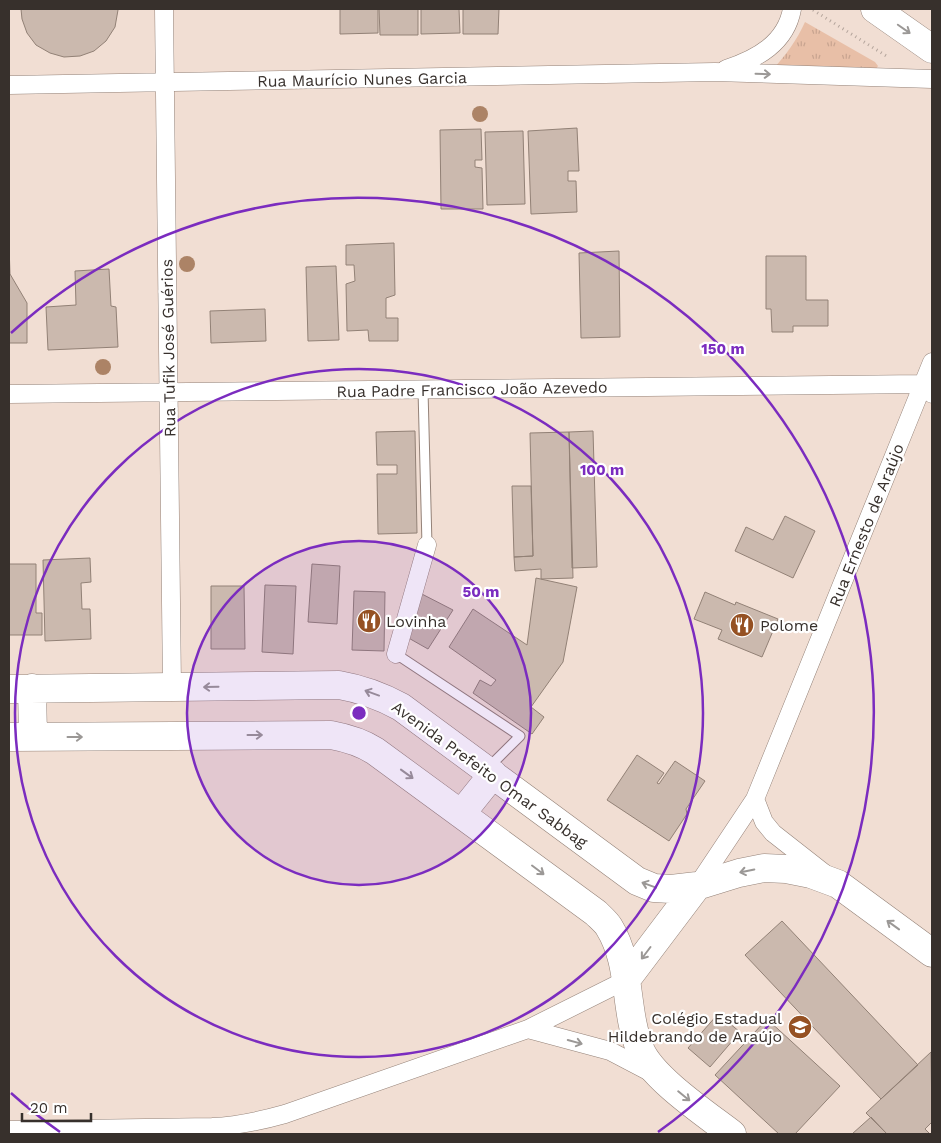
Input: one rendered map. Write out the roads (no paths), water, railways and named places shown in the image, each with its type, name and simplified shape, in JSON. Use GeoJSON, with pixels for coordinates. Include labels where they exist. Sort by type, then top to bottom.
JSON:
{"type":"FeatureCollection","features":[{"type":"Feature","properties":{"kind":"main road"},"geometry":{"type":"LineString","coordinates":[[875,9],[932,49]]}},
{"type":"Feature","properties":{"kind":"main road","name":"Avenida Prefeito Omar Sabbag"},"geometry":{"type":"LineString","coordinates":[[21,688],[339,685],[358,688],[378,695],[401,707],[637,881],[654,888],[671,889],[697,886],[739,873],[764,868],[786,869],[811,874],[838,884],[932,953]]}},
{"type":"Feature","properties":{"kind":"main road"},"geometry":{"type":"LineString","coordinates":[[21,688],[21,737],[331,735],[356,741],[375,751],[596,913],[609,925],[622,956],[640,1049],[649,1064],[662,1078],[732,1134]]}},
{"type":"Feature","properties":{"kind":"main road"},"geometry":{"type":"LineString","coordinates":[[461,814],[490,772]]}},
{"type":"Feature","properties":{"kind":"main road"},"geometry":{"type":"LineString","coordinates":[[626,980],[697,886]]}},
{"type":"Feature","properties":{"kind":"street","name":"Rua Tufik José Guérios"},"geometry":{"type":"LineString","coordinates":[[164,9],[172,687]]}},
{"type":"Feature","properties":{"kind":"street","name":"Rua Maurício Nunes Garcia"},"geometry":{"type":"LineString","coordinates":[[714,72],[741,64],[771,47],[782,34],[792,9]]}},
{"type":"Feature","properties":{"kind":"street","name":"Rua Maurício Nunes Garcia"},"geometry":{"type":"LineString","coordinates":[[9,85],[714,72],[932,79]]}},
{"type":"Feature","properties":{"kind":"street","name":"Rua Ernesto de Araújo"},"geometry":{"type":"LineString","coordinates":[[697,886],[755,799],[928,389],[932,362]]}},
{"type":"Feature","properties":{"kind":"street","name":"Rua Padre Francisco João Azevedo"},"geometry":{"type":"LineString","coordinates":[[9,394],[423,390],[928,389]]}},
{"type":"Feature","properties":{"kind":"street"},"geometry":{"type":"LineString","coordinates":[[396,654],[427,545]]}},
{"type":"Feature","properties":{"kind":"street"},"geometry":{"type":"LineString","coordinates":[[755,799],[764,822],[773,833],[838,884]]}},
{"type":"Feature","properties":{"kind":"street"},"geometry":{"type":"LineString","coordinates":[[9,1130],[232,1126],[285,1114],[528,1029],[626,980]]}},
{"type":"Feature","properties":{"kind":"street"},"geometry":{"type":"LineString","coordinates":[[528,1029],[610,1051],[662,1078]]}},
{"type":"Feature","properties":{"kind":"lane"},"geometry":{"type":"LineString","coordinates":[[423,390],[427,545]]}},
{"type":"Feature","properties":{"kind":"lane"},"geometry":{"type":"LineString","coordinates":[[396,654],[520,736],[490,772]]}},
{"type":"Feature","properties":{"kind":"place","name":"Lovinha"},"geometry":{"type":"Point","coordinates":[369,621]}},
{"type":"Feature","properties":{"kind":"place","name":"Polome"},"geometry":{"type":"Point","coordinates":[742,625]}},
{"type":"Feature","properties":{"kind":"place","name":"Colégio Estadual Hildebrando de Araújo"},"geometry":{"type":"Point","coordinates":[800,1027]}}]}
